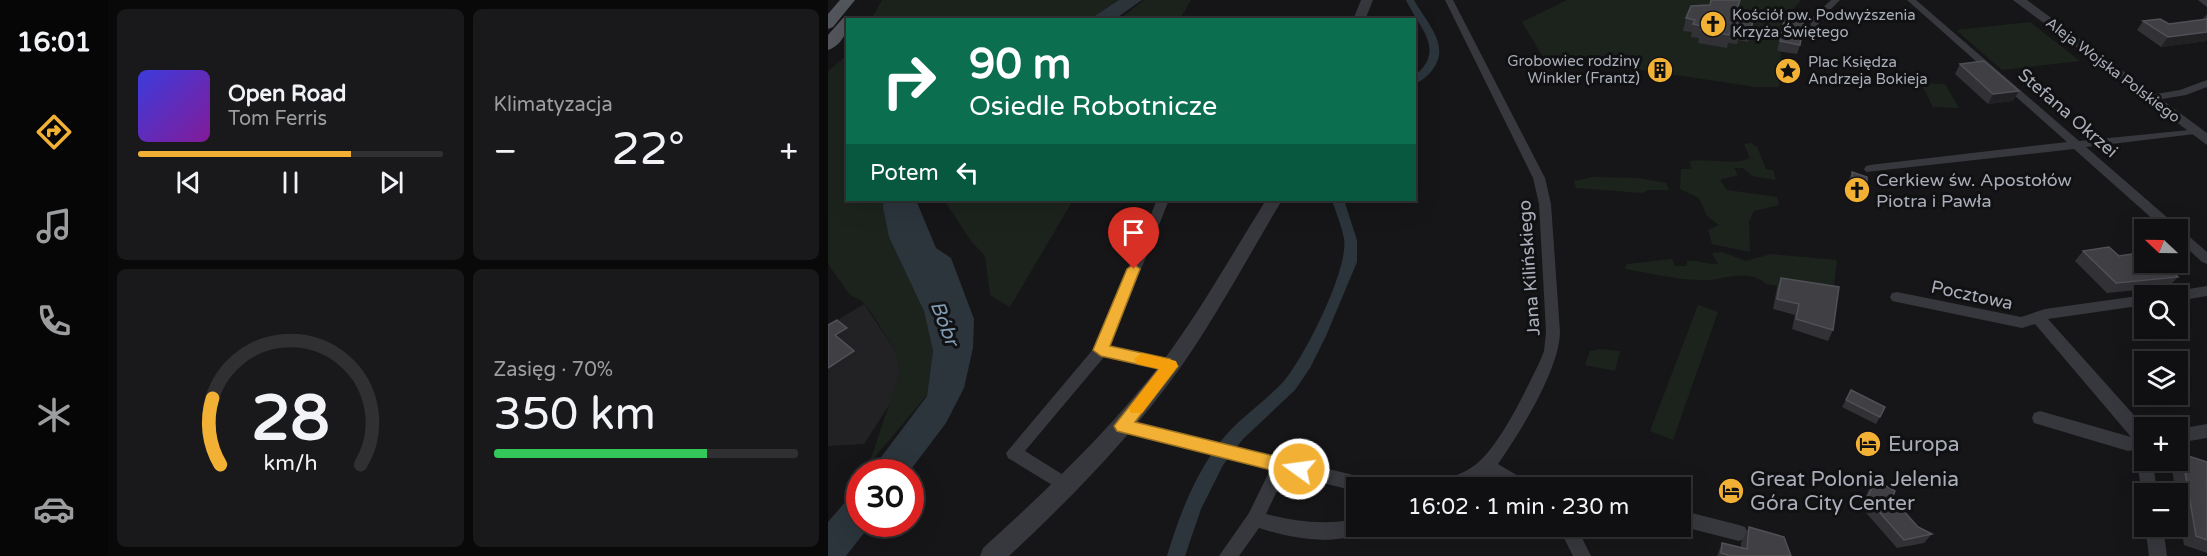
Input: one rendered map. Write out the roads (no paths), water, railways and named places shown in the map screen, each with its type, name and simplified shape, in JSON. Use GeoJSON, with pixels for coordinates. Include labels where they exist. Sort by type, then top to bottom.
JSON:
{"type":"FeatureCollection","features":[{"type":"Feature","properties":{"kind":"main road"},"geometry":{"type":"LineString","coordinates":[[828,45],[842,23],[848,0]]}},
{"type":"Feature","properties":{"kind":"main road"},"geometry":{"type":"LineString","coordinates":[[847,18],[864,1]]}},
{"type":"Feature","properties":{"kind":"street"},"geometry":{"type":"LineString","coordinates":[[1360,18],[1367,0]]}},
{"type":"Feature","properties":{"kind":"street","name":"Jana Kilińskiego"},"geometry":{"type":"LineString","coordinates":[[1449,0],[1539,178],[1545,199],[1553,332],[1551,351],[1520,413],[1486,466]]}},
{"type":"Feature","properties":{"kind":"street"},"geometry":{"type":"LineString","coordinates":[[1813,31],[1816,19],[1836,0]]}},
{"type":"Feature","properties":{"kind":"street","name":"Stefana Okrzei"},"geometry":{"type":"LineString","coordinates":[[1911,0],[2161,219]]}},
{"type":"Feature","properties":{"kind":"street","name":"Aleja Wojska Polskiego"},"geometry":{"type":"LineString","coordinates":[[2019,0],[2201,136]]}},
{"type":"Feature","properties":{"kind":"street"},"geometry":{"type":"LineString","coordinates":[[2202,0],[2207,4]]}},
{"type":"Feature","properties":{"kind":"street"},"geometry":{"type":"LineString","coordinates":[[2150,98],[2182,93],[2206,85]]}},
{"type":"Feature","properties":{"kind":"street"},"geometry":{"type":"LineString","coordinates":[[1870,169],[2077,145],[2201,136]]}},
{"type":"Feature","properties":{"kind":"street"},"geometry":{"type":"LineString","coordinates":[[1067,486],[1014,453],[1101,350],[1163,201]]}},
{"type":"Feature","properties":{"kind":"street"},"geometry":{"type":"LineString","coordinates":[[992,556],[1067,486],[1122,426],[1170,366],[1273,201]]}},
{"type":"Feature","properties":{"kind":"street"},"geometry":{"type":"LineString","coordinates":[[2188,242],[2207,259]]}},
{"type":"Feature","properties":{"kind":"street"},"geometry":{"type":"LineString","coordinates":[[2188,294],[2207,291]]}},
{"type":"Feature","properties":{"kind":"street","name":"Pocztowa"},"geometry":{"type":"LineString","coordinates":[[1897,297],[1998,320],[2022,323],[2045,315],[2134,302]]}},
{"type":"Feature","properties":{"kind":"street"},"geometry":{"type":"LineString","coordinates":[[2039,318],[2134,427]]}},
{"type":"Feature","properties":{"kind":"street"},"geometry":{"type":"LineString","coordinates":[[1101,350],[1170,366]]}},
{"type":"Feature","properties":{"kind":"street"},"geometry":{"type":"LineString","coordinates":[[2040,418],[2128,444],[2134,443]]}},
{"type":"Feature","properties":{"kind":"street"},"geometry":{"type":"LineString","coordinates":[[1122,426],[1346,481]]}},
{"type":"Feature","properties":{"kind":"street"},"geometry":{"type":"LineString","coordinates":[[2188,434],[2207,431]]}},
{"type":"Feature","properties":{"kind":"street"},"geometry":{"type":"LineString","coordinates":[[1228,556],[1255,519],[1281,465]]}},
{"type":"Feature","properties":{"kind":"street"},"geometry":{"type":"LineString","coordinates":[[1470,477],[1486,466],[1504,477]]}},
{"type":"Feature","properties":{"kind":"street"},"geometry":{"type":"LineString","coordinates":[[1255,519],[1288,529],[1346,530]]}},
{"type":"Feature","properties":{"kind":"street"},"geometry":{"type":"LineString","coordinates":[[1691,521],[1739,533]]}},
{"type":"Feature","properties":{"kind":"street"},"geometry":{"type":"LineString","coordinates":[[1572,537],[1581,556]]}},
{"type":"Feature","properties":{"kind":"street"},"geometry":{"type":"LineString","coordinates":[[2155,537],[2158,556]]}},
{"type":"Feature","properties":{"kind":"water"},"geometry":{"type":"Polygon","coordinates":[[[1119,0],[1142,0],[1116,18],[1092,18],[1119,0]]]}},
{"type":"Feature","properties":{"kind":"water","name":"Bóbr"},"geometry":{"type":"Polygon","coordinates":[[[884,201],[916,201],[936,248],[951,258],[974,319],[973,348],[964,388],[946,423],[919,459],[880,459],[927,396],[933,351],[924,311],[889,237],[884,201]]]}},
{"type":"Feature","properties":{"kind":"water"},"geometry":{"type":"Polygon","coordinates":[[[846,501],[846,537],[861,537],[846,556],[828,556],[828,522],[846,501]]]}},
{"type":"Feature","properties":{"kind":"waterway"},"geometry":{"type":"LineString","coordinates":[[1410,0],[1429,32],[1436,51],[1434,61],[1427,71],[1416,79]]}},
{"type":"Feature","properties":{"kind":"waterway"},"geometry":{"type":"LineString","coordinates":[[1176,556],[1192,509],[1217,460],[1237,434],[1275,400],[1296,377],[1319,336],[1350,262],[1351,240],[1338,201]]}},
{"type":"Feature","properties":{"kind":"place","name":"Kościół pw. Podwyższenia Krzyża Świętego"},"geometry":{"type":"Point","coordinates":[1713,24]}},
{"type":"Feature","properties":{"kind":"place","name":"Grobowiec rodziny Winkler (Frantz)"},"geometry":{"type":"Point","coordinates":[1660,70]}},
{"type":"Feature","properties":{"kind":"place","name":"Plac Księdza Andrzeja Bokieja"},"geometry":{"type":"Point","coordinates":[1788,71]}},
{"type":"Feature","properties":{"kind":"place","name":"Cerkiew św. Apostołów Piotra i Pawła"},"geometry":{"type":"Point","coordinates":[1857,190]}},
{"type":"Feature","properties":{"kind":"place","name":"Europa"},"geometry":{"type":"Point","coordinates":[1868,444]}},
{"type":"Feature","properties":{"kind":"place","name":"Great Polonia Jelenia Góra City Center"},"geometry":{"type":"Point","coordinates":[1731,491]}}]}
